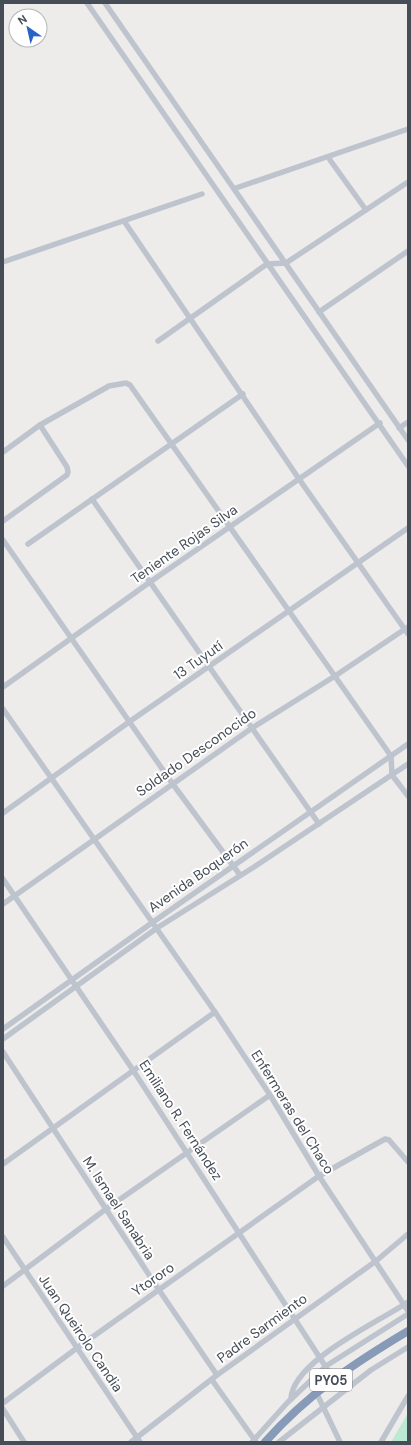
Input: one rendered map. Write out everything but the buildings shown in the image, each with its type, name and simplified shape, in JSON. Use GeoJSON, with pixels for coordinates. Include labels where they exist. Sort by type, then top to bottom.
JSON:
{"type":"FeatureCollection","features":[{"type":"Feature","properties":{"kind":"highway","name":"PY05"},"geometry":{"type":"LineString","coordinates":[[265,1442],[286,1419],[333,1378],[408,1331]]}},
{"type":"Feature","properties":{"kind":"street"},"geometry":{"type":"LineString","coordinates":[[87,3],[267,264],[380,423],[408,466]]}},
{"type":"Feature","properties":{"kind":"street"},"geometry":{"type":"LineString","coordinates":[[105,3],[408,440]]}},
{"type":"Feature","properties":{"kind":"street"},"geometry":{"type":"LineString","coordinates":[[236,188],[408,130]]}},
{"type":"Feature","properties":{"kind":"street"},"geometry":{"type":"LineString","coordinates":[[330,160],[366,210]]}},
{"type":"Feature","properties":{"kind":"street"},"geometry":{"type":"LineString","coordinates":[[158,341],[267,264],[286,263],[408,182]]}},
{"type":"Feature","properties":{"kind":"street"},"geometry":{"type":"LineString","coordinates":[[3,262],[202,194]]}},
{"type":"Feature","properties":{"kind":"street"},"geometry":{"type":"LineString","coordinates":[[124,221],[243,394],[299,479],[407,630]]}},
{"type":"Feature","properties":{"kind":"street"},"geometry":{"type":"LineString","coordinates":[[319,312],[408,251]]}},
{"type":"Feature","properties":{"kind":"street"},"geometry":{"type":"LineString","coordinates":[[3,452],[40,425],[109,386],[126,382],[130,385],[173,444],[391,756],[392,775],[408,796]]}},
{"type":"Feature","properties":{"kind":"street"},"geometry":{"type":"LineString","coordinates":[[28,544],[243,394]]}},
{"type":"Feature","properties":{"kind":"street"},"geometry":{"type":"LineString","coordinates":[[399,428],[408,422]]}},
{"type":"Feature","properties":{"kind":"street","name":"Teniente Rojas Silva"},"geometry":{"type":"LineString","coordinates":[[3,687],[71,637],[380,423]]}},
{"type":"Feature","properties":{"kind":"street"},"geometry":{"type":"LineString","coordinates":[[3,521],[67,475],[67,467],[40,425]]}},
{"type":"Feature","properties":{"kind":"street"},"geometry":{"type":"LineString","coordinates":[[92,499],[124,548],[150,582],[319,824]]}},
{"type":"Feature","properties":{"kind":"street","name":"13 Tuyutí"},"geometry":{"type":"LineString","coordinates":[[3,813],[129,722],[408,528]]}},
{"type":"Feature","properties":{"kind":"street"},"geometry":{"type":"LineString","coordinates":[[3,540],[172,783],[240,875]]}},
{"type":"Feature","properties":{"kind":"street","name":"Soldado Desconocido"},"geometry":{"type":"LineString","coordinates":[[3,904],[172,783],[252,728],[407,630]]}},
{"type":"Feature","properties":{"kind":"street","name":"Enfermeras del Chaco"},"geometry":{"type":"LineString","coordinates":[[3,709],[215,1012],[270,1095],[319,1176],[406,1303],[408,1312]]}},
{"type":"Feature","properties":{"kind":"street","name":"Avenida Boquerón"},"geometry":{"type":"LineString","coordinates":[[3,1029],[152,922],[408,744]]}},
{"type":"Feature","properties":{"kind":"street","name":"Avenida Boquerón"},"geometry":{"type":"LineString","coordinates":[[3,1039],[157,928],[319,824],[408,764]]}},
{"type":"Feature","properties":{"kind":"street","name":"Emiliano R. Fernández"},"geometry":{"type":"LineString","coordinates":[[3,879],[188,1152],[296,1318],[333,1378]]}},
{"type":"Feature","properties":{"kind":"street"},"geometry":{"type":"LineString","coordinates":[[3,1164],[215,1012]]}},
{"type":"Feature","properties":{"kind":"street","name":"M. Ismael Sanabria"},"geometry":{"type":"LineString","coordinates":[[3,1052],[159,1290],[217,1375]]}},
{"type":"Feature","properties":{"kind":"street"},"geometry":{"type":"LineString","coordinates":[[3,1286],[106,1209],[270,1095]]}},
{"type":"Feature","properties":{"kind":"street","name":"Ytororo"},"geometry":{"type":"LineString","coordinates":[[3,1404],[77,1348],[319,1176],[385,1139],[388,1140],[408,1162]]}},
{"type":"Feature","properties":{"kind":"street","name":"Padre Sarmiento"},"geometry":{"type":"LineString","coordinates":[[131,1442],[139,1440],[217,1375],[376,1261],[408,1234]]}},
{"type":"Feature","properties":{"kind":"street","name":"Juan Queirolo Candia"},"geometry":{"type":"LineString","coordinates":[[3,1237],[139,1440]]}},
{"type":"Feature","properties":{"kind":"street"},"geometry":{"type":"LineString","coordinates":[[291,1399],[295,1384],[320,1356],[406,1303]]}},
{"type":"Feature","properties":{"kind":"street"},"geometry":{"type":"LineString","coordinates":[[212,1380],[254,1441],[291,1399],[326,1366],[408,1312]]}},
{"type":"Feature","properties":{"kind":"street"},"geometry":{"type":"LineString","coordinates":[[278,1442],[371,1370],[408,1347]]}},
{"type":"Feature","properties":{"kind":"street"},"geometry":{"type":"LineString","coordinates":[[316,1392],[340,1442]]}},
{"type":"Feature","properties":{"kind":"street"},"geometry":{"type":"LineString","coordinates":[[381,1442],[408,1396]]}},
{"type":"Feature","properties":{"kind":"street"},"geometry":{"type":"LineString","coordinates":[[3,1409],[24,1442]]}},
{"type":"Feature","properties":{"kind":"green space"},"geometry":{"type":"Polygon","coordinates":[[[408,1413],[408,1442],[391,1442],[408,1413]]]}}]}
